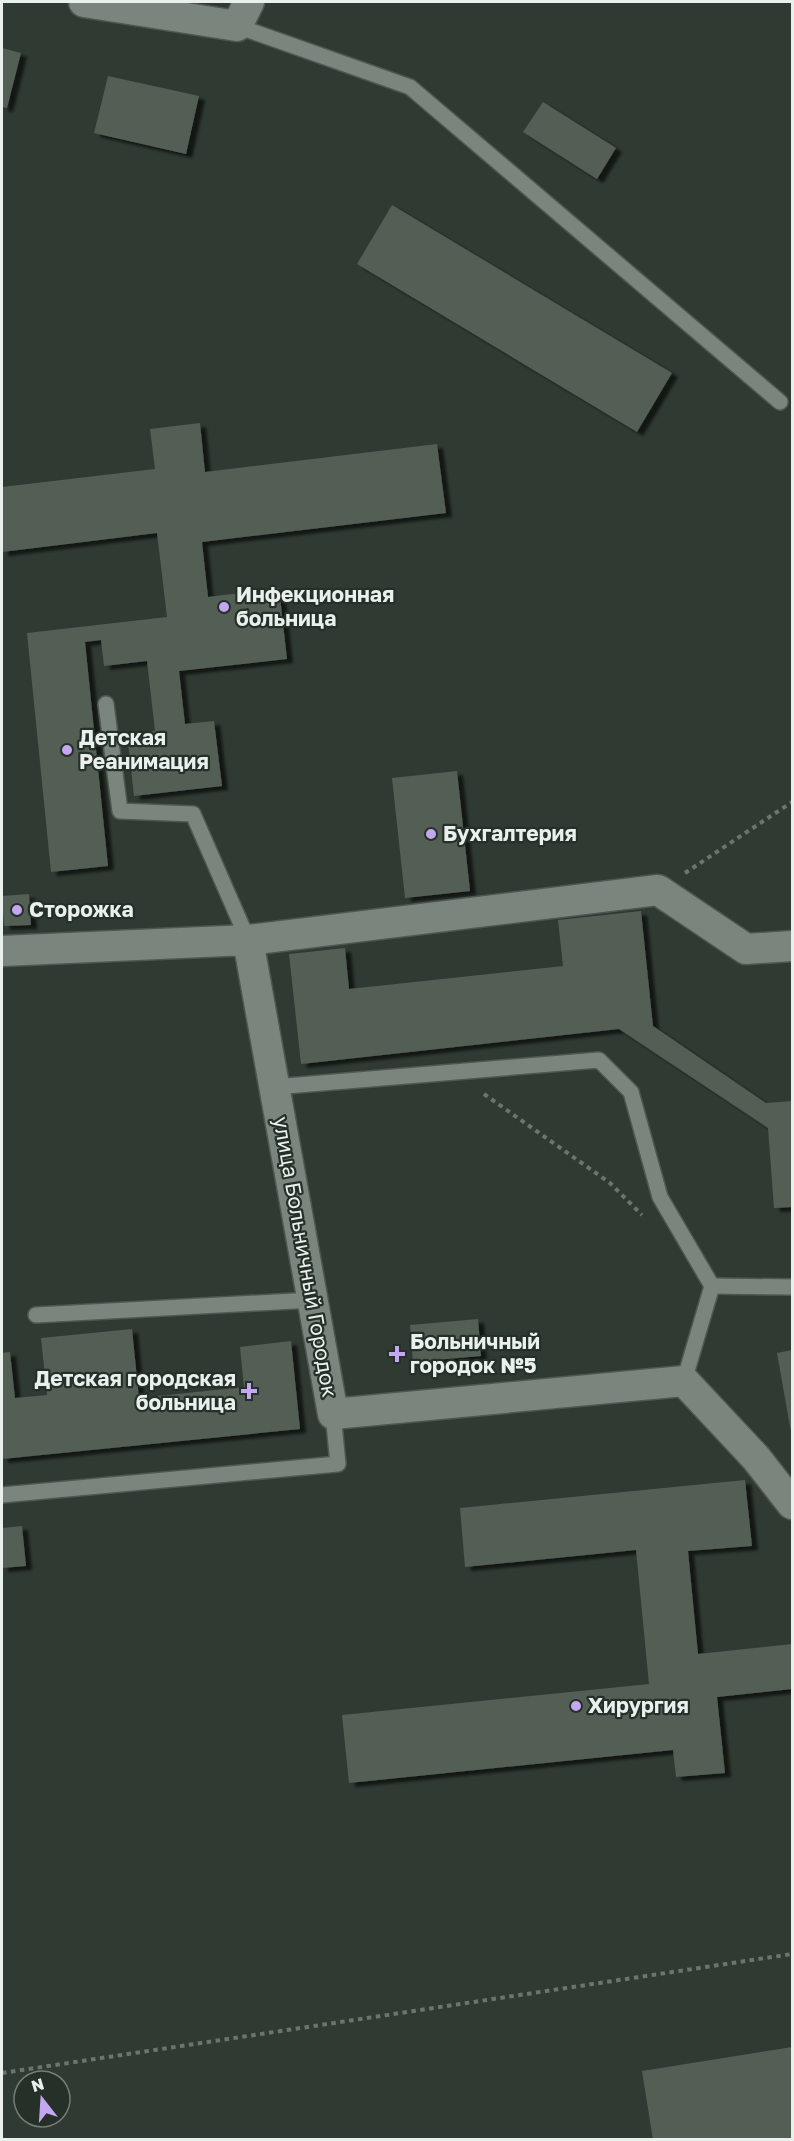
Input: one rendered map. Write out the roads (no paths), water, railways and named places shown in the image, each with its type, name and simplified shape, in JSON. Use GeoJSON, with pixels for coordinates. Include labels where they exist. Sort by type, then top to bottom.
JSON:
{"type":"FeatureCollection","features":[{"type":"Feature","properties":{"kind":"street"},"geometry":{"type":"LineString","coordinates":[[84,2],[243,14]]}},
{"type":"Feature","properties":{"kind":"street"},"geometry":{"type":"LineString","coordinates":[[2,951],[248,940],[658,890],[746,949],[792,946]]}},
{"type":"Feature","properties":{"kind":"street","name":"улица Больничный Городок"},"geometry":{"type":"LineString","coordinates":[[248,940],[333,1414],[684,1381]]}},
{"type":"Feature","properties":{"kind":"street"},"geometry":{"type":"LineString","coordinates":[[684,1381],[756,1458],[792,1504]]}},
{"type":"Feature","properties":{"kind":"lane"},"geometry":{"type":"LineString","coordinates":[[243,14],[410,87],[780,402]]}},
{"type":"Feature","properties":{"kind":"lane"},"geometry":{"type":"LineString","coordinates":[[106,704],[120,811],[194,814],[248,940]]}},
{"type":"Feature","properties":{"kind":"lane"},"geometry":{"type":"LineString","coordinates":[[274,1087],[599,1060],[631,1092],[660,1197],[712,1286],[684,1381]]}},
{"type":"Feature","properties":{"kind":"lane"},"geometry":{"type":"LineString","coordinates":[[712,1286],[792,1287]]}},
{"type":"Feature","properties":{"kind":"lane"},"geometry":{"type":"LineString","coordinates":[[36,1315],[312,1300]]}},
{"type":"Feature","properties":{"kind":"lane"},"geometry":{"type":"LineString","coordinates":[[2,1495],[338,1464],[333,1414]]}},
{"type":"Feature","properties":{"kind":"place","name":"Инфекционная больница"},"geometry":{"type":"Point","coordinates":[224,607]}},
{"type":"Feature","properties":{"kind":"place","name":"Детская Реанимация"},"geometry":{"type":"Point","coordinates":[67,750]}},
{"type":"Feature","properties":{"kind":"place","name":"Бухгалтерия"},"geometry":{"type":"Point","coordinates":[431,834]}},
{"type":"Feature","properties":{"kind":"place","name":"Сторожка"},"geometry":{"type":"Point","coordinates":[17,910]}},
{"type":"Feature","properties":{"kind":"place","name":"Больничный городок №5"},"geometry":{"type":"Point","coordinates":[397,1354]}},
{"type":"Feature","properties":{"kind":"place","name":"Детская городская больница"},"geometry":{"type":"Point","coordinates":[249,1391]}},
{"type":"Feature","properties":{"kind":"place","name":"Хирургия"},"geometry":{"type":"Point","coordinates":[576,1706]}}]}
